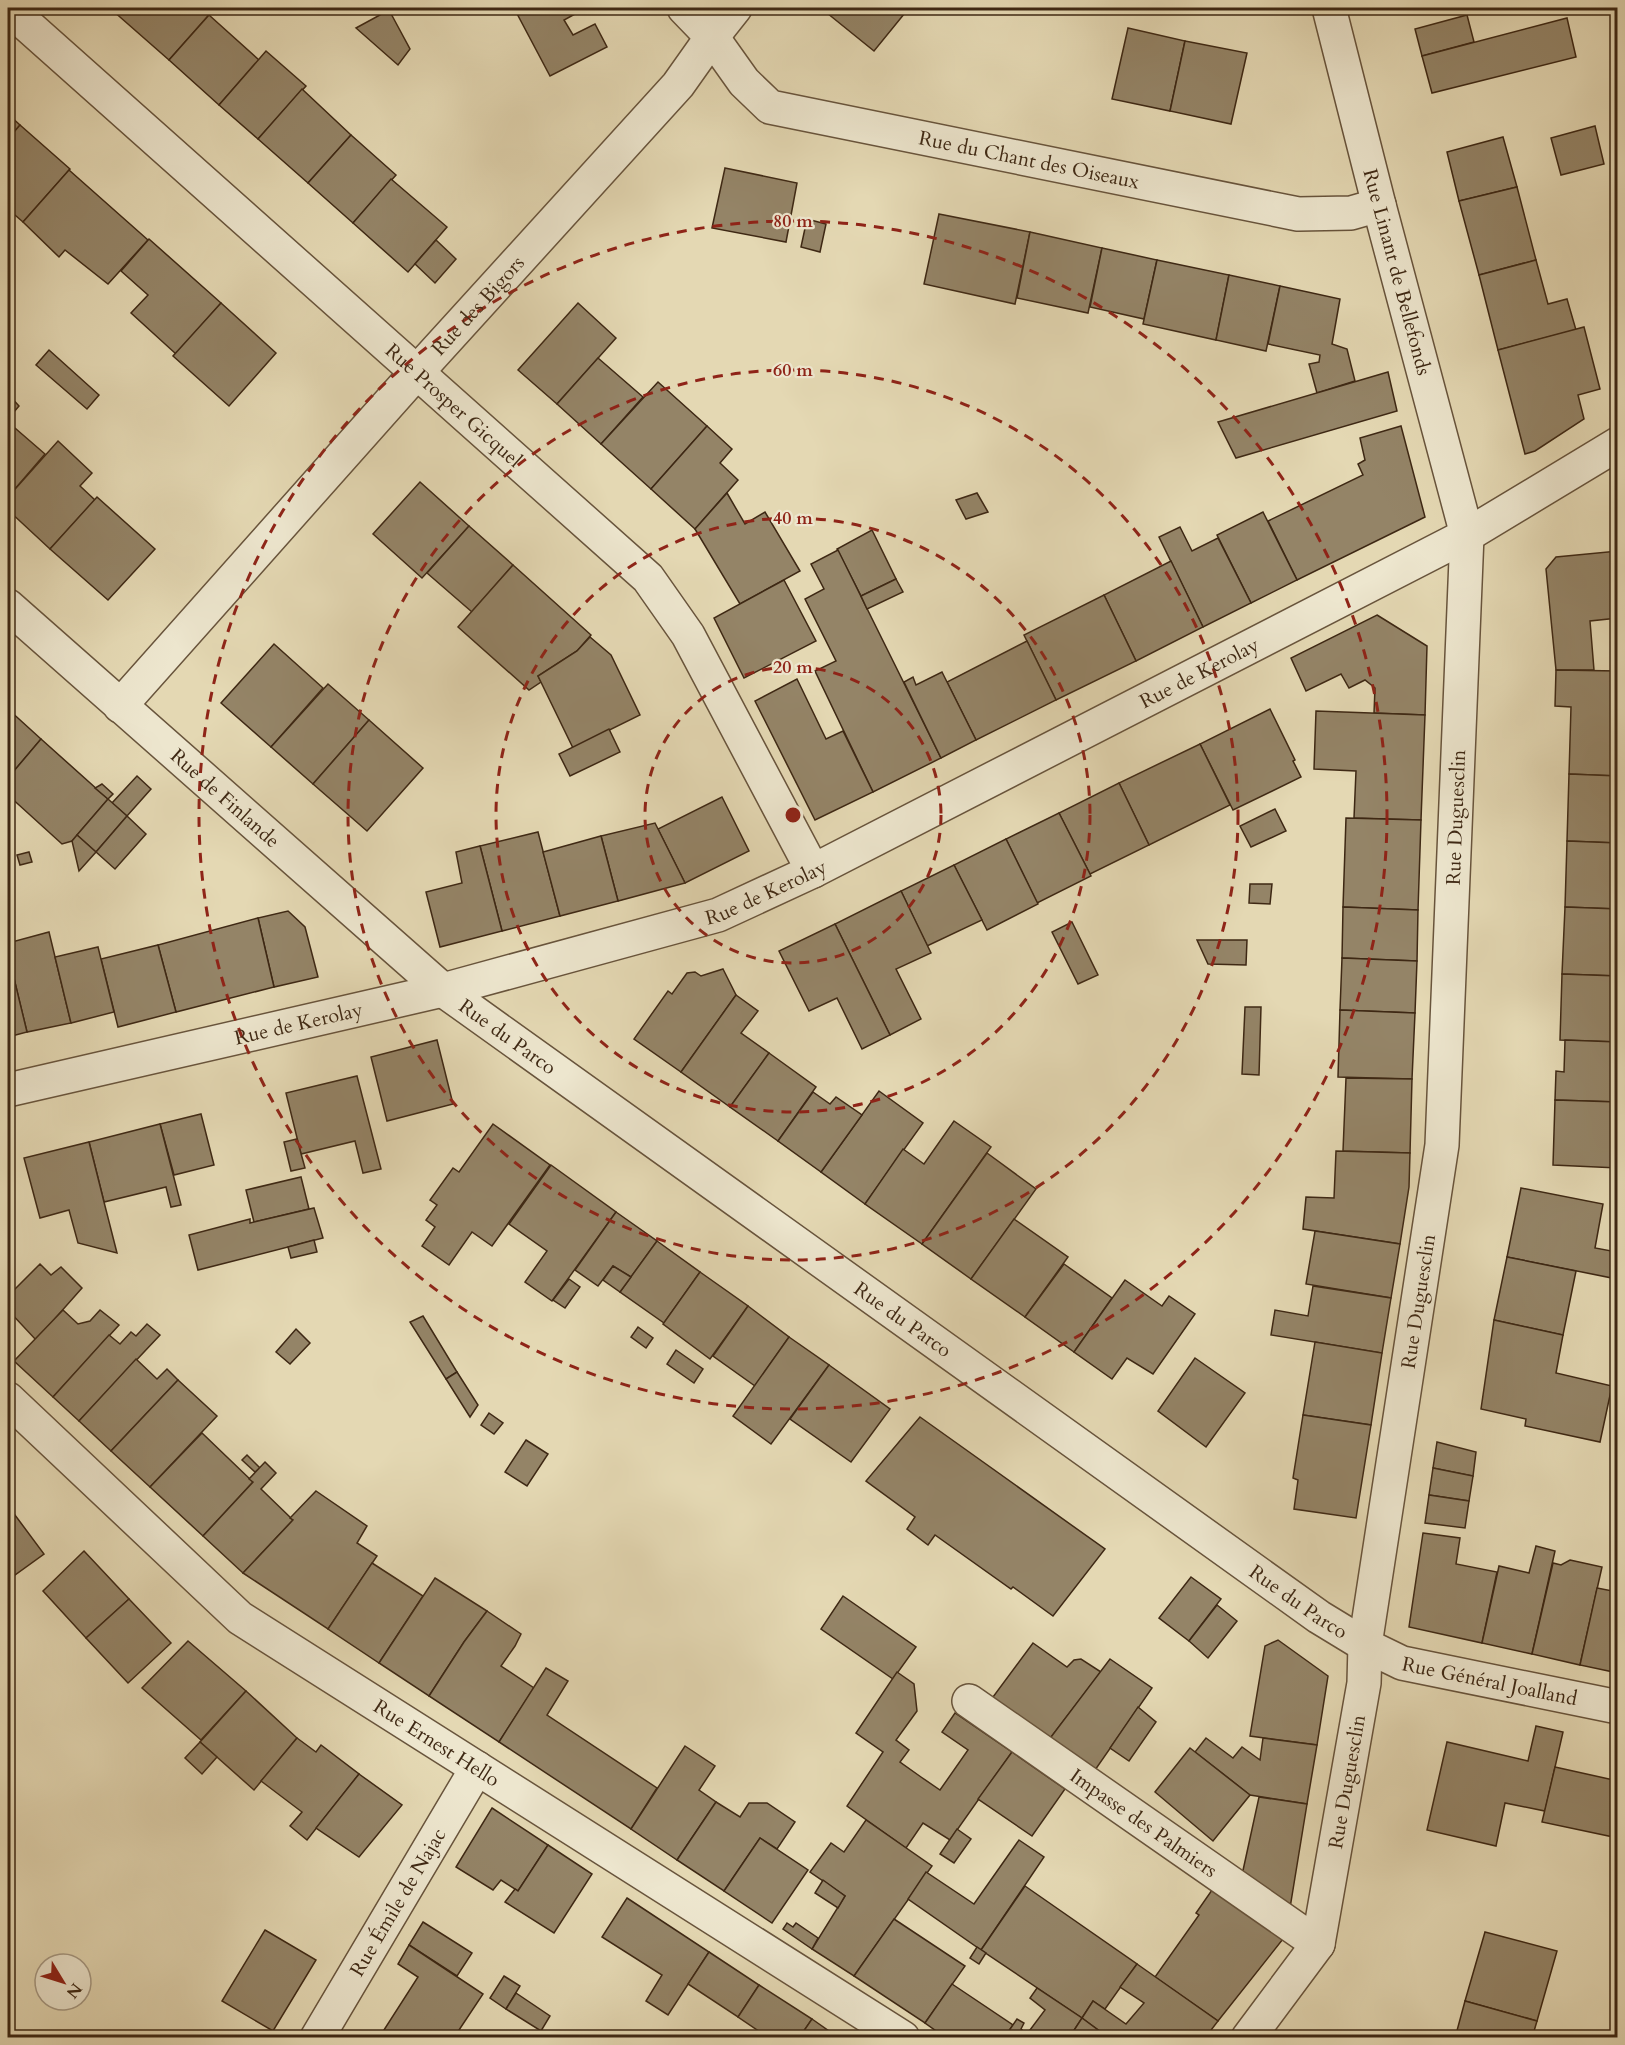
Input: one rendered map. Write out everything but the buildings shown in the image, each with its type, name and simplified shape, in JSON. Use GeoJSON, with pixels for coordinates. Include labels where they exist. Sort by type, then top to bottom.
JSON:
{"type":"FeatureCollection","features":[{"type":"Feature","properties":{"kind":"street","name":"Rue Prosper Gicquel"},"geometry":{"type":"LineString","coordinates":[[8,8],[648,578],[688,635],[813,871]]}},
{"type":"Feature","properties":{"kind":"street","name":"Rue du Chant des Oiseaux"},"geometry":{"type":"LineString","coordinates":[[684,8],[711,37],[744,82],[770,107],[1298,214],[1351,213],[1379,206]]}},
{"type":"Feature","properties":{"kind":"street","name":"Rue des Bigors"},"geometry":{"type":"LineString","coordinates":[[120,706],[417,372],[678,85],[711,37],[735,8]]}},
{"type":"Feature","properties":{"kind":"street","name":"Rue Linant de Bellefonds"},"geometry":{"type":"LineString","coordinates":[[1329,8],[1467,535]]}},
{"type":"Feature","properties":{"kind":"street","name":"Rue de Kerolay"},"geometry":{"type":"LineString","coordinates":[[8,1090],[443,990],[718,915],[813,871],[1467,535],[1617,444]]}},
{"type":"Feature","properties":{"kind":"street","name":"Rue Duguesclin"},"geometry":{"type":"LineString","coordinates":[[1248,2037],[1318,1944],[1364,1683],[1365,1645],[1442,1145],[1467,535]]}},
{"type":"Feature","properties":{"kind":"street","name":"Rue de Finlande"},"geometry":{"type":"LineString","coordinates":[[8,606],[443,990]]}},
{"type":"Feature","properties":{"kind":"street","name":"Rue du Parco"},"geometry":{"type":"LineString","coordinates":[[443,990],[1319,1617],[1365,1645]]}},
{"type":"Feature","properties":{"kind":"street","name":"Rue Ernest Hello"},"geometry":{"type":"LineString","coordinates":[[8,1399],[240,1618],[903,2037]]}},
{"type":"Feature","properties":{"kind":"street","name":"Rue Général Joalland"},"geometry":{"type":"LineString","coordinates":[[1365,1645],[1402,1663],[1617,1707]]}},
{"type":"Feature","properties":{"kind":"street","name":"Impasse des Palmiers"},"geometry":{"type":"LineString","coordinates":[[969,1701],[1318,1944]]}},
{"type":"Feature","properties":{"kind":"street","name":"Rue Émile de Najac"},"geometry":{"type":"LineString","coordinates":[[317,2037],[477,1768]]}}]}
